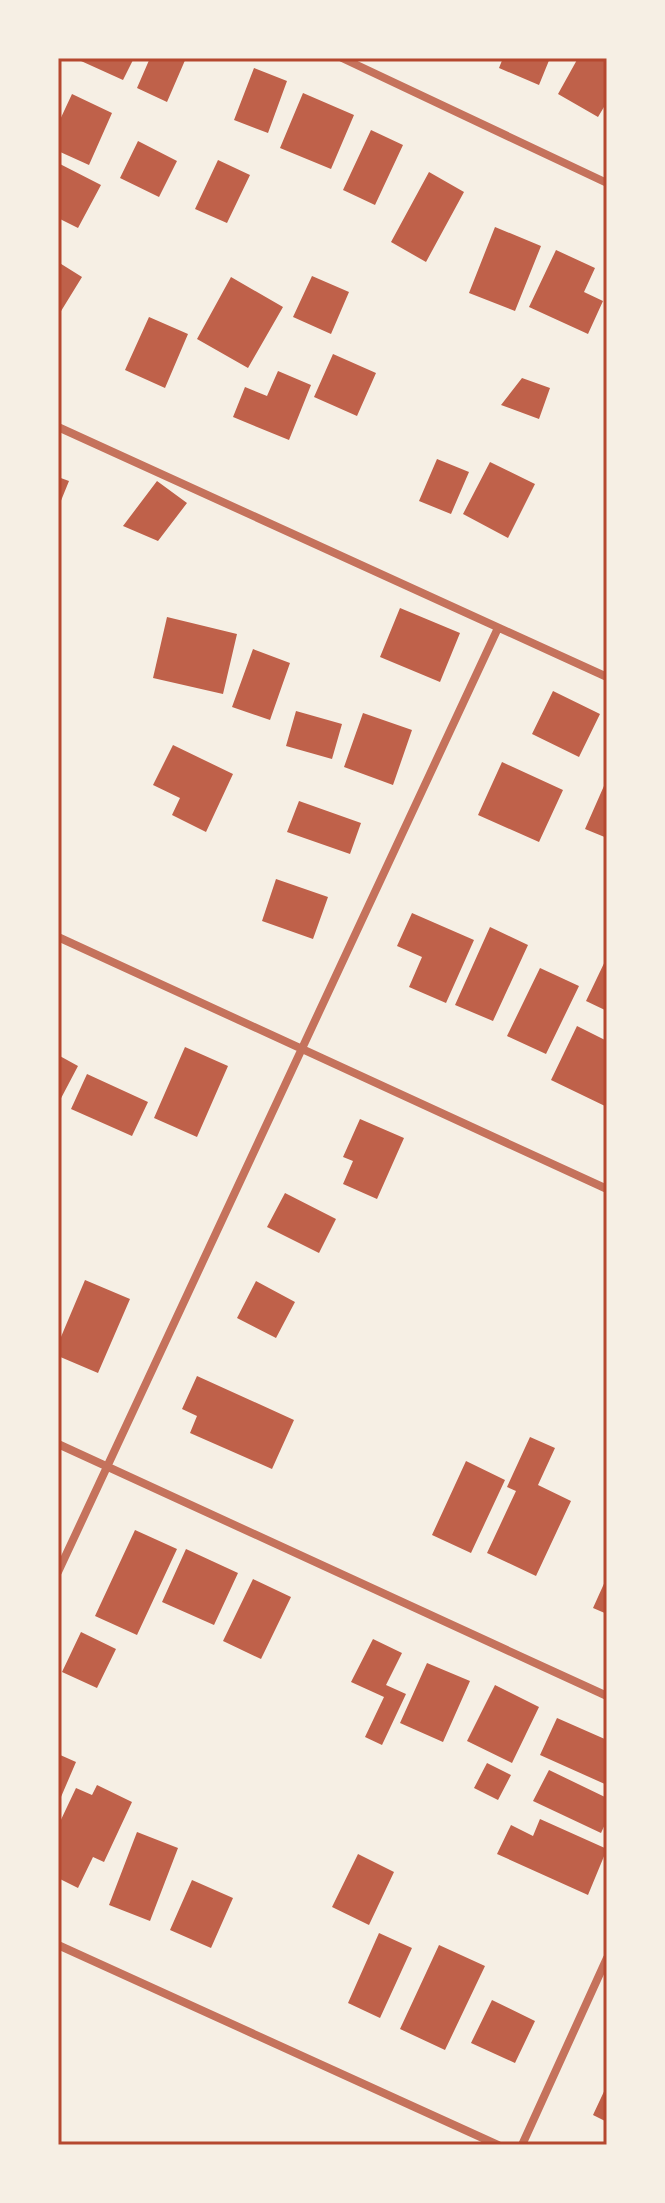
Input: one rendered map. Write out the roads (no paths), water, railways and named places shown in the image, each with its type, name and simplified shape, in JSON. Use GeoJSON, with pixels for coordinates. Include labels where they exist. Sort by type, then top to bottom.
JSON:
{"type":"FeatureCollection","features":[{"type":"Feature","properties":{"kind":"street"},"geometry":{"type":"LineString","coordinates":[[344,59],[607,183]]}},
{"type":"Feature","properties":{"kind":"street"},"geometry":{"type":"LineString","coordinates":[[58,427],[607,677]]}},
{"type":"Feature","properties":{"kind":"street"},"geometry":{"type":"LineString","coordinates":[[58,1572],[498,628]]}},
{"type":"Feature","properties":{"kind":"street"},"geometry":{"type":"LineString","coordinates":[[58,937],[607,1189]]}},
{"type":"Feature","properties":{"kind":"street"},"geometry":{"type":"LineString","coordinates":[[58,1444],[607,1696]]}},
{"type":"Feature","properties":{"kind":"street"},"geometry":{"type":"LineString","coordinates":[[58,1945],[498,2145]]}},
{"type":"Feature","properties":{"kind":"street"},"geometry":{"type":"LineString","coordinates":[[522,2145],[607,1958]]}}]}
